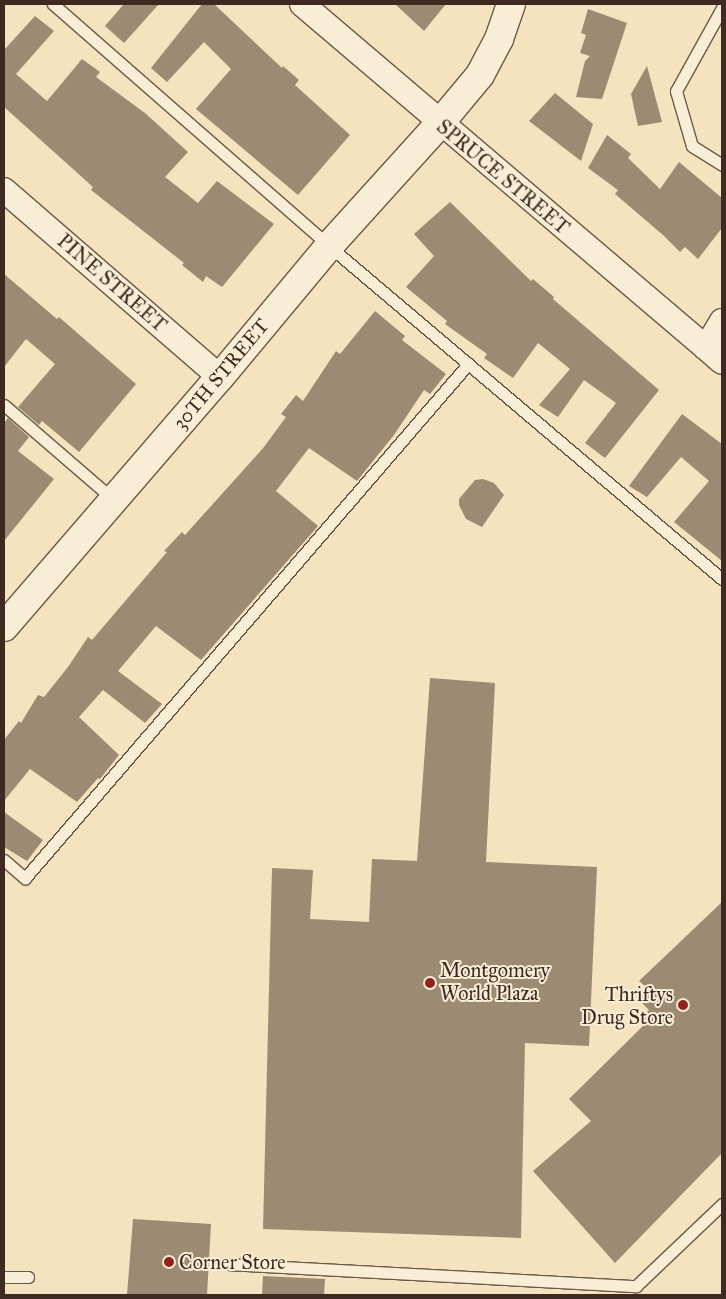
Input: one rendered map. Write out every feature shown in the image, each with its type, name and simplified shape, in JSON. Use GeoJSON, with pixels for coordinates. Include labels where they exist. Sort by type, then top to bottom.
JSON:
{"type":"FeatureCollection","features":[{"type":"Feature","properties":{"kind":"street","name":"SPRUCE STREET"},"geometry":{"type":"LineString","coordinates":[[302,4],[714,355],[722,321]]}},
{"type":"Feature","properties":{"kind":"street","name":"30TH STREET"},"geometry":{"type":"LineString","coordinates":[[4,627],[220,377],[329,246],[440,123],[480,75],[499,39],[512,4]]}},
{"type":"Feature","properties":{"kind":"street","name":"PINE STREET"},"geometry":{"type":"LineString","coordinates":[[4,190],[220,377]]}},
{"type":"Feature","properties":{"kind":"lane"},"geometry":{"type":"LineString","coordinates":[[53,4],[329,246],[722,579]]}},
{"type":"Feature","properties":{"kind":"lane"},"geometry":{"type":"LineString","coordinates":[[722,8],[676,91],[692,146],[722,165]]}},
{"type":"Feature","properties":{"kind":"lane"},"geometry":{"type":"LineString","coordinates":[[4,860],[25,878],[468,364]]}},
{"type":"Feature","properties":{"kind":"lane"},"geometry":{"type":"LineString","coordinates":[[4,405],[114,500]]}},
{"type":"Feature","properties":{"kind":"lane"},"geometry":{"type":"LineString","coordinates":[[226,1264],[636,1286],[722,1204]]}},
{"type":"Feature","properties":{"kind":"lane"},"geometry":{"type":"LineString","coordinates":[[4,1277],[28,1277]]}},
{"type":"Feature","properties":{"kind":"building"},"geometry":{"type":"Polygon","coordinates":[[[124,4],[159,4],[124,43],[105,26],[124,4]]]}},
{"type":"Feature","properties":{"kind":"building"},"geometry":{"type":"Polygon","coordinates":[[[202,4],[214,4],[282,68],[283,66],[299,80],[295,85],[350,135],[298,195],[196,109],[231,69],[204,42],[167,82],[151,68],[202,4]]]}},
{"type":"Feature","properties":{"kind":"building"},"geometry":{"type":"Polygon","coordinates":[[[395,4],[446,4],[424,31],[395,4]]]}},
{"type":"Feature","properties":{"kind":"building"},"geometry":{"type":"Polygon","coordinates":[[[588,9],[627,23],[602,99],[576,97],[585,61],[590,56],[580,53],[586,35],[581,33],[588,9]]]}},
{"type":"Feature","properties":{"kind":"building"},"geometry":{"type":"Polygon","coordinates":[[[35,16],[54,31],[16,74],[47,101],[82,59],[100,72],[96,77],[145,113],[188,152],[165,177],[198,203],[217,181],[274,224],[222,287],[206,276],[203,282],[182,265],[184,263],[91,190],[93,187],[4,107],[4,50],[35,16]]]}},
{"type":"Feature","properties":{"kind":"building"},"geometry":{"type":"Polygon","coordinates":[[[647,66],[662,122],[638,126],[631,94],[647,66]]]}},
{"type":"Feature","properties":{"kind":"building"},"geometry":{"type":"Polygon","coordinates":[[[555,93],[593,124],[581,161],[529,121],[555,93]]]}},
{"type":"Feature","properties":{"kind":"building"},"geometry":{"type":"Polygon","coordinates":[[[607,135],[631,154],[628,158],[660,189],[679,162],[722,198],[722,228],[698,259],[685,247],[680,252],[615,194],[618,190],[588,168],[607,135]]]}},
{"type":"Feature","properties":{"kind":"building"},"geometry":{"type":"Polygon","coordinates":[[[450,202],[531,281],[533,279],[554,297],[553,299],[659,390],[605,458],[585,443],[616,403],[584,380],[558,417],[539,405],[570,369],[538,343],[513,378],[484,358],[487,354],[445,324],[447,321],[406,287],[434,256],[414,234],[450,202]]]}},
{"type":"Feature","properties":{"kind":"building"},"geometry":{"type":"Polygon","coordinates":[[[4,274],[57,319],[59,317],[136,384],[79,452],[42,421],[39,425],[18,407],[55,364],[26,339],[4,367],[4,274]]]}},
{"type":"Feature","properties":{"kind":"building"},"geometry":{"type":"Polygon","coordinates":[[[375,311],[405,336],[402,340],[446,374],[430,394],[424,390],[394,435],[357,481],[309,448],[276,491],[318,526],[201,660],[156,626],[118,671],[162,704],[145,723],[103,690],[79,717],[119,755],[100,779],[98,778],[77,802],[30,769],[4,801],[4,740],[19,721],[21,723],[38,695],[44,697],[68,667],[88,637],[92,640],[167,552],[164,551],[182,532],[185,535],[264,447],[286,417],[281,414],[296,395],[303,401],[336,351],[340,354],[375,311]]]}},
{"type":"Feature","properties":{"kind":"building"},"geometry":{"type":"Polygon","coordinates":[[[682,414],[722,444],[722,561],[674,522],[709,481],[681,457],[647,497],[629,486],[682,414]]]}},
{"type":"Feature","properties":{"kind":"building"},"geometry":{"type":"Polygon","coordinates":[[[8,418],[29,437],[18,451],[54,479],[4,541],[4,423],[8,418]]]}},
{"type":"Feature","properties":{"kind":"building"},"geometry":{"type":"Polygon","coordinates":[[[483,479],[494,483],[504,495],[482,527],[466,519],[459,505],[459,499],[475,480],[483,479]]]}},
{"type":"Feature","properties":{"kind":"building","name":"Montgomery World Plaza"},"geometry":{"type":"Polygon","coordinates":[[[430,678],[495,683],[486,862],[597,867],[589,1046],[525,1043],[521,1238],[263,1229],[272,868],[313,870],[310,919],[369,922],[372,859],[417,861],[430,678]]]}},
{"type":"Feature","properties":{"kind":"building"},"geometry":{"type":"Polygon","coordinates":[[[4,812],[43,840],[27,861],[4,847],[4,812]]]}},
{"type":"Feature","properties":{"kind":"building"},"geometry":{"type":"Polygon","coordinates":[[[722,902],[722,1153],[615,1263],[533,1171],[591,1121],[569,1099],[644,1025],[639,1020],[649,1010],[639,1000],[650,990],[639,981],[722,902]]]}},
{"type":"Feature","properties":{"kind":"building","name":"Corner Store"},"geometry":{"type":"Polygon","coordinates":[[[133,1219],[211,1224],[207,1295],[127,1295],[133,1219]]]}},
{"type":"Feature","properties":{"kind":"building"},"geometry":{"type":"Polygon","coordinates":[[[263,1276],[325,1279],[324,1295],[262,1295],[263,1276]]]}},
{"type":"Feature","properties":{"kind":"place","name":"Montgomery World Plaza"},"geometry":{"type":"Point","coordinates":[430,983]}},
{"type":"Feature","properties":{"kind":"place","name":"Thriftys Drug Store"},"geometry":{"type":"Point","coordinates":[683,1005]}},
{"type":"Feature","properties":{"kind":"place","name":"Corner Store"},"geometry":{"type":"Point","coordinates":[169,1262]}}]}
